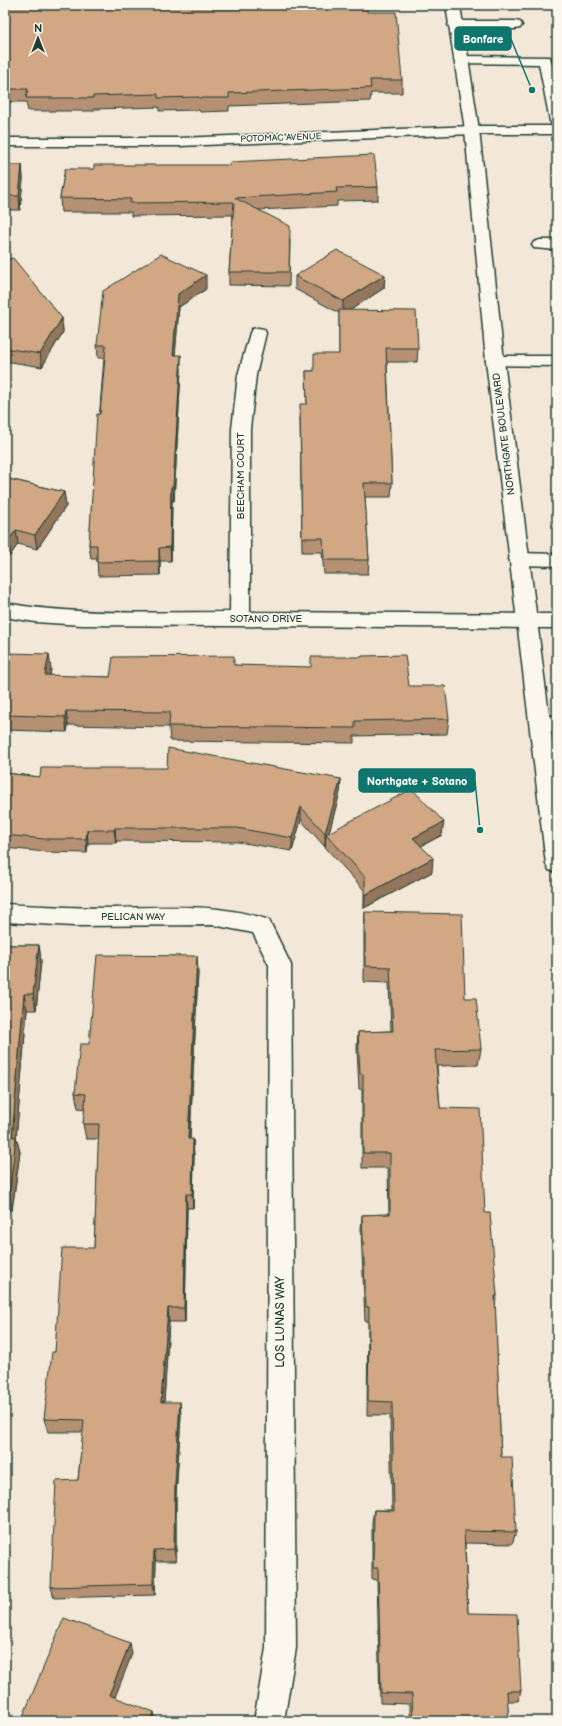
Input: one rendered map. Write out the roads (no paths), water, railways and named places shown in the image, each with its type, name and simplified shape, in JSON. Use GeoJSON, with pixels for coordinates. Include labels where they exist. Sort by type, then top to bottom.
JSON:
{"type":"FeatureCollection","features":[{"type":"Feature","properties":{"kind":"street","name":"NORTHGATE BOULEVARD"},"geometry":{"type":"LineString","coordinates":[[452,5],[472,130],[495,361],[527,620],[548,724],[557,864]]}},
{"type":"Feature","properties":{"kind":"street"},"geometry":{"type":"LineString","coordinates":[[456,25],[515,25]]}},
{"type":"Feature","properties":{"kind":"street"},"geometry":{"type":"LineString","coordinates":[[461,60],[545,60],[557,121]]}},
{"type":"Feature","properties":{"kind":"street","name":"POTOMAC AVENUE"},"geometry":{"type":"LineString","coordinates":[[5,142],[179,142],[472,130],[557,130]]}},
{"type":"Feature","properties":{"kind":"street"},"geometry":{"type":"LineString","coordinates":[[540,245],[557,246]]}},
{"type":"Feature","properties":{"kind":"street","name":"BEECHAM COURT"},"geometry":{"type":"LineString","coordinates":[[240,619],[241,429],[247,375],[258,333]]}},
{"type":"Feature","properties":{"kind":"street"},"geometry":{"type":"LineString","coordinates":[[495,361],[557,361]]}},
{"type":"Feature","properties":{"kind":"street"},"geometry":{"type":"LineString","coordinates":[[519,559],[557,560]]}},
{"type":"Feature","properties":{"kind":"street","name":"SOTANO DRIVE"},"geometry":{"type":"LineString","coordinates":[[5,610],[82,618],[557,620]]}},
{"type":"Feature","properties":{"kind":"street","name":"PELICAN WAY"},"geometry":{"type":"LineString","coordinates":[[5,913],[73,917],[213,916],[261,926]]}},
{"type":"Feature","properties":{"kind":"street","name":"LOS LUNAS WAY"},"geometry":{"type":"LineString","coordinates":[[261,926],[280,965],[281,1648],[269,1721]]}},
{"type":"Feature","properties":{"kind":"place","name":"Bonfare"},"geometry":{"type":"Point","coordinates":[532,90]}},
{"type":"Feature","properties":{"kind":"place","name":"Northgate + Sotano"},"geometry":{"type":"Point","coordinates":[480,830]}}]}
